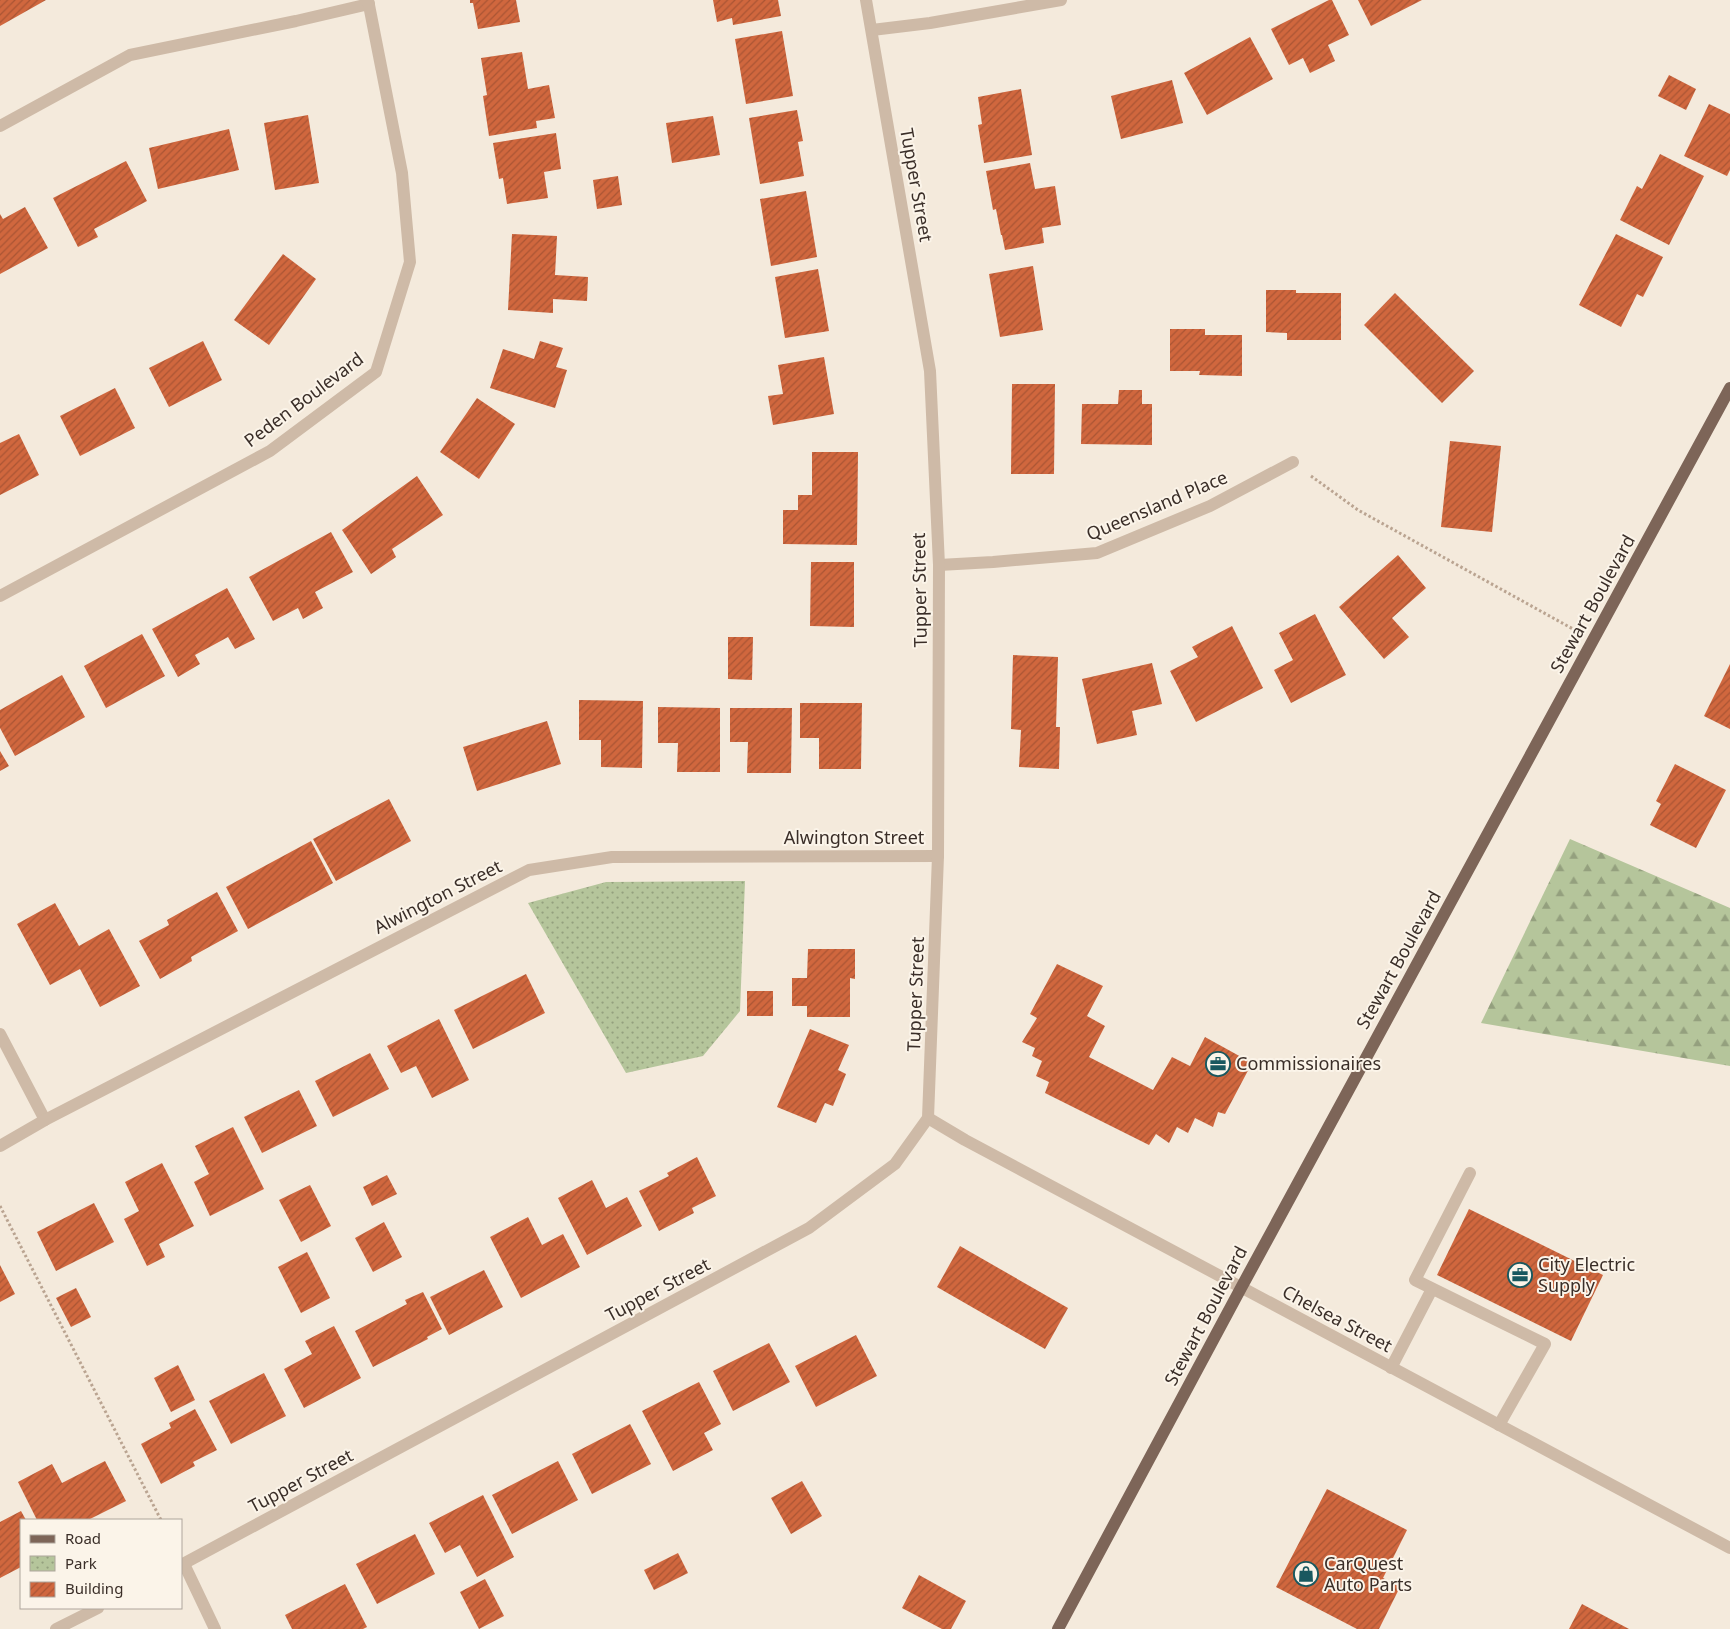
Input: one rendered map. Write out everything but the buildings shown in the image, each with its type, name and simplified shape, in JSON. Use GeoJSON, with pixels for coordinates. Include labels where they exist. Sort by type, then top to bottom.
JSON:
{"type":"FeatureCollection","features":[{"type":"Feature","properties":{"kind":"main road","name":"Stewart Boulevard"},"geometry":{"type":"LineString","coordinates":[[1058,1629],[1730,388]]}},
{"type":"Feature","properties":{"kind":"street","name":"Tupper Street"},"geometry":{"type":"LineString","coordinates":[[182,1565],[809,1228],[895,1164],[928,1118],[938,856],[939,565],[930,371],[866,0]]}},
{"type":"Feature","properties":{"kind":"street"},"geometry":{"type":"LineString","coordinates":[[872,30],[930,23],[1061,0]]}},
{"type":"Feature","properties":{"kind":"street"},"geometry":{"type":"LineString","coordinates":[[0,126],[130,55],[296,21],[368,2]]}},
{"type":"Feature","properties":{"kind":"street","name":"Peden Boulevard"},"geometry":{"type":"LineString","coordinates":[[0,596],[270,451],[376,372],[410,262],[402,173],[368,2]]}},
{"type":"Feature","properties":{"kind":"street","name":"Queensland Place"},"geometry":{"type":"LineString","coordinates":[[939,565],[1097,554],[1210,506],[1293,462]]}},
{"type":"Feature","properties":{"kind":"street","name":"Alwington Street"},"geometry":{"type":"LineString","coordinates":[[0,1146],[45,1120],[529,870],[612,857],[938,856]]}},
{"type":"Feature","properties":{"kind":"street"},"geometry":{"type":"LineString","coordinates":[[0,1034],[45,1120]]}},
{"type":"Feature","properties":{"kind":"street","name":"Chelsea Street"},"geometry":{"type":"LineString","coordinates":[[928,1118],[974,1145],[1730,1548]]}},
{"type":"Feature","properties":{"kind":"street"},"geometry":{"type":"LineString","coordinates":[[1470,1173],[1415,1280],[1544,1344],[1499,1425]]}},
{"type":"Feature","properties":{"kind":"street"},"geometry":{"type":"LineString","coordinates":[[1391,1368],[1432,1288]]}},
{"type":"Feature","properties":{"kind":"street"},"geometry":{"type":"LineString","coordinates":[[182,1565],[215,1629]]}},
{"type":"Feature","properties":{"kind":"street"},"geometry":{"type":"LineString","coordinates":[[56,1629],[96,1609]]}},
{"type":"Feature","properties":{"kind":"path"},"geometry":{"type":"LineString","coordinates":[[1293,462],[1358,510],[1593,640]]}},
{"type":"Feature","properties":{"kind":"path"},"geometry":{"type":"LineString","coordinates":[[0,1206],[160,1519]]}},
{"type":"Feature","properties":{"kind":"green space"},"geometry":{"type":"Polygon","coordinates":[[[1570,839],[1730,908],[1730,1066],[1481,1023],[1570,839]]]}},
{"type":"Feature","properties":{"kind":"green space"},"geometry":{"type":"Polygon","coordinates":[[[745,881],[740,1011],[703,1056],[626,1073],[528,903],[606,882],[745,881]]]}},
{"type":"Feature","properties":{"kind":"place","name":"Commissionaires"},"geometry":{"type":"Point","coordinates":[1218,1064]}},
{"type":"Feature","properties":{"kind":"place","name":"City Electric Supply"},"geometry":{"type":"Point","coordinates":[1520,1275]}},
{"type":"Feature","properties":{"kind":"place","name":"CarQuest Auto Parts"},"geometry":{"type":"Point","coordinates":[1306,1574]}}]}
